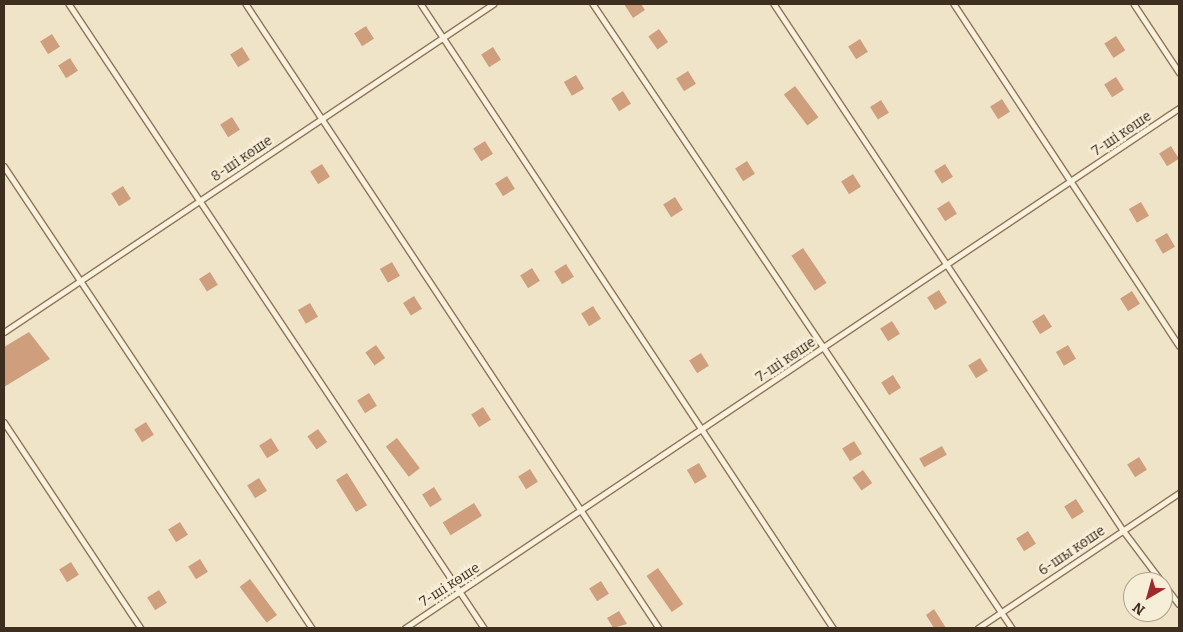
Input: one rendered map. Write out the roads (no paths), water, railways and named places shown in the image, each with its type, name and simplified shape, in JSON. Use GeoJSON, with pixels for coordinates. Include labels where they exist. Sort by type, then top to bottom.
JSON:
{"type":"FeatureCollection","features":[{"type":"Feature","properties":{"kind":"lane"},"geometry":{"type":"LineString","coordinates":[[69,4],[202,200],[484,628]]}},
{"type":"Feature","properties":{"kind":"lane"},"geometry":{"type":"LineString","coordinates":[[246,4],[323,118],[581,513],[659,628]]}},
{"type":"Feature","properties":{"kind":"lane"},"geometry":{"type":"LineString","coordinates":[[422,4],[833,628]]}},
{"type":"Feature","properties":{"kind":"lane","name":"8-ші көше"},"geometry":{"type":"LineString","coordinates":[[4,332],[493,4]]}},
{"type":"Feature","properties":{"kind":"lane"},"geometry":{"type":"LineString","coordinates":[[593,4],[822,349],[1012,628]]}},
{"type":"Feature","properties":{"kind":"lane"},"geometry":{"type":"LineString","coordinates":[[774,4],[1123,530],[1155,572]]}},
{"type":"Feature","properties":{"kind":"lane"},"geometry":{"type":"LineString","coordinates":[[954,4],[1179,345]]}},
{"type":"Feature","properties":{"kind":"lane"},"geometry":{"type":"LineString","coordinates":[[1134,4],[1179,72]]}},
{"type":"Feature","properties":{"kind":"lane","name":"7-ші көше"},"geometry":{"type":"LineString","coordinates":[[404,628],[581,513],[947,264],[1071,183],[1179,108]]}},
{"type":"Feature","properties":{"kind":"lane"},"geometry":{"type":"LineString","coordinates":[[4,166],[312,628]]}},
{"type":"Feature","properties":{"kind":"lane"},"geometry":{"type":"LineString","coordinates":[[4,422],[141,628]]}},
{"type":"Feature","properties":{"kind":"lane","name":"6-шы көше"},"geometry":{"type":"LineString","coordinates":[[978,628],[1179,493]]}}]}
